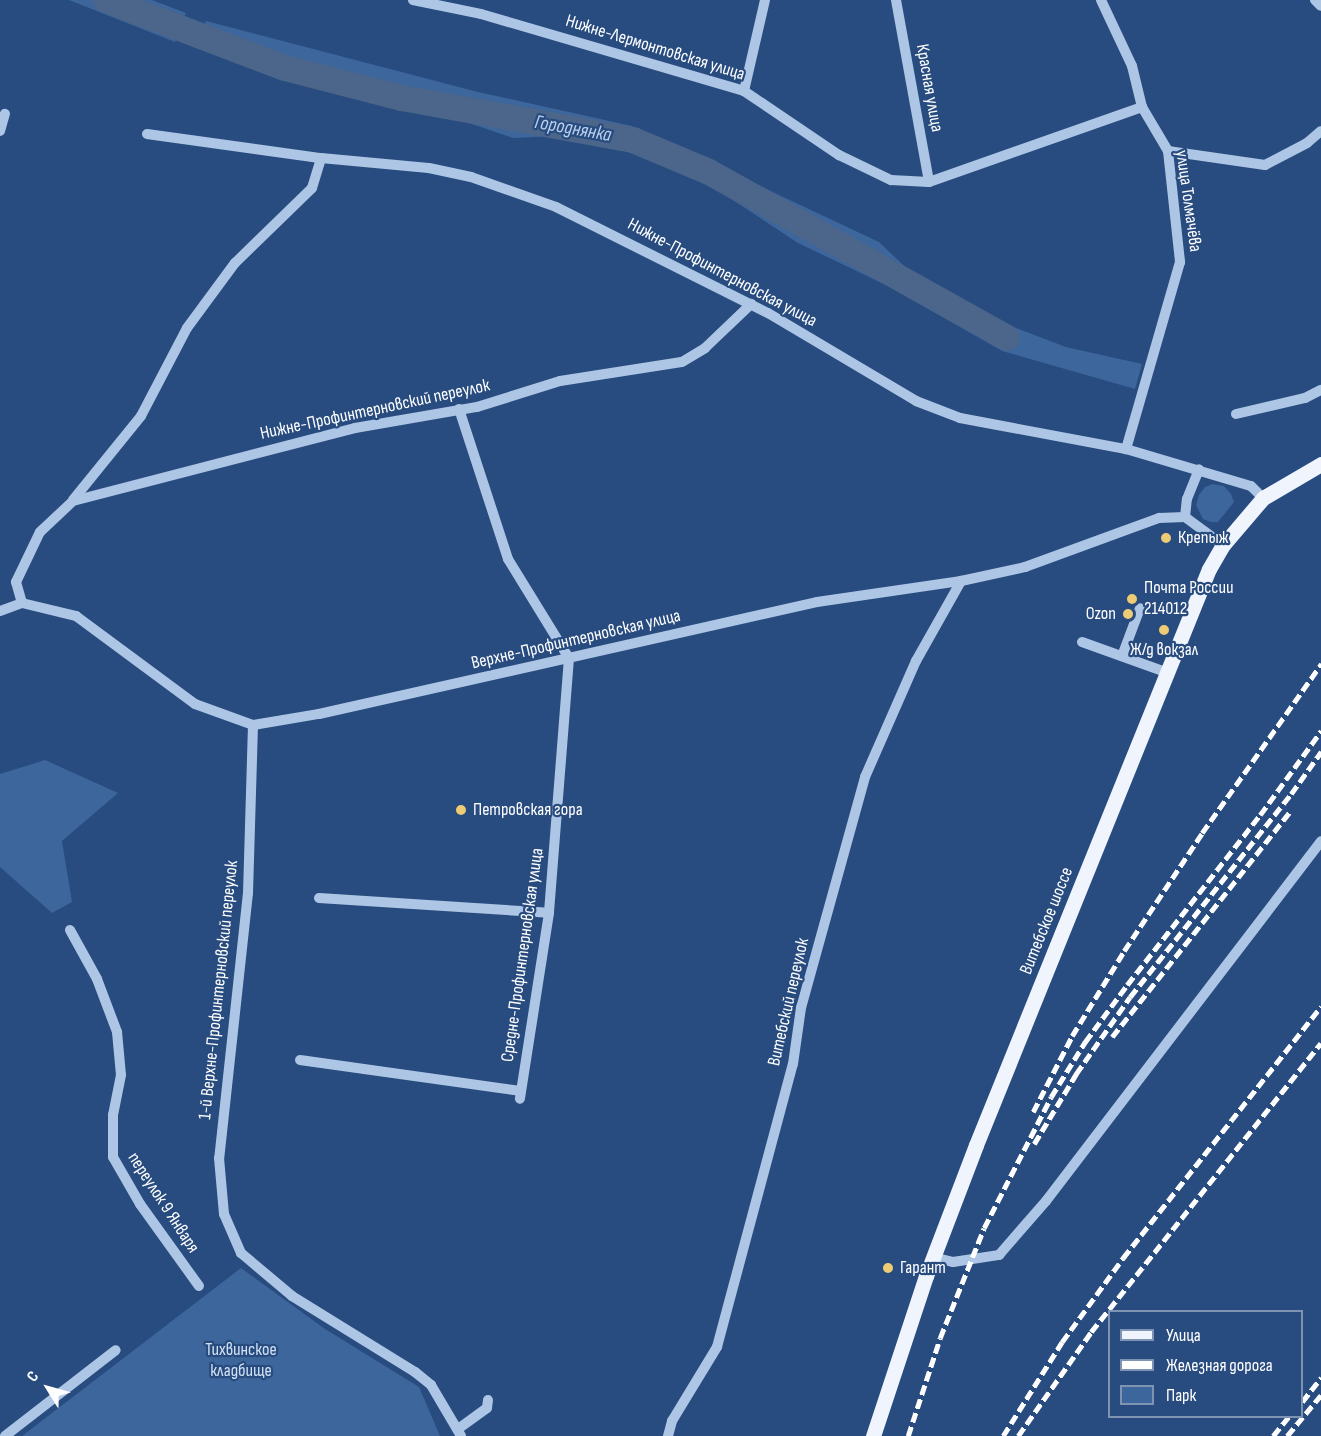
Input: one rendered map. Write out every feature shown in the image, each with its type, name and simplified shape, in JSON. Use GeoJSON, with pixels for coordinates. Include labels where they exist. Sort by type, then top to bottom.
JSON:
{"type":"FeatureCollection","features":[{"type":"Feature","properties":{"kind":"main road","name":"Витебское шоссе"},"geometry":{"type":"LineString","coordinates":[[873,1436],[933,1257],[1209,569],[1223,545],[1263,498],[1321,464]]}},
{"type":"Feature","properties":{"kind":"street","name":"Нижне-Лермонтовская улица"},"geometry":{"type":"LineString","coordinates":[[413,0],[481,14],[744,91],[839,155],[891,180],[929,182],[1142,107]]}},
{"type":"Feature","properties":{"kind":"street"},"geometry":{"type":"LineString","coordinates":[[744,91],[765,0]]}},
{"type":"Feature","properties":{"kind":"street","name":"Красная улица"},"geometry":{"type":"LineString","coordinates":[[896,0],[929,182]]}},
{"type":"Feature","properties":{"kind":"street","name":"улица Толмачёва"},"geometry":{"type":"LineString","coordinates":[[1101,0],[1132,66],[1142,107],[1168,151],[1180,262],[1126,449]]}},
{"type":"Feature","properties":{"kind":"street"},"geometry":{"type":"LineString","coordinates":[[1315,0],[1321,6]]}},
{"type":"Feature","properties":{"kind":"street"},"geometry":{"type":"LineString","coordinates":[[0,131],[5,114]]}},
{"type":"Feature","properties":{"kind":"street"},"geometry":{"type":"LineString","coordinates":[[1168,151],[1265,165],[1307,143],[1321,131]]}},
{"type":"Feature","properties":{"kind":"street","name":"Нижне-Профинтерновская улица"},"geometry":{"type":"LineString","coordinates":[[147,134],[321,158],[429,168],[471,177],[556,207],[751,304],[916,400],[960,418],[1126,449],[1251,486],[1263,498]]}},
{"type":"Feature","properties":{"kind":"street"},"geometry":{"type":"LineString","coordinates":[[73,501],[141,416],[187,328],[235,263],[312,188],[321,158]]}},
{"type":"Feature","properties":{"kind":"street","name":"Нижне-Профинтерновский переулок"},"geometry":{"type":"LineString","coordinates":[[22,603],[16,582],[40,532],[73,501],[355,428],[459,410],[560,381],[682,362],[705,348],[751,304]]}},
{"type":"Feature","properties":{"kind":"street"},"geometry":{"type":"LineString","coordinates":[[1236,414],[1305,398],[1320,392]]}},
{"type":"Feature","properties":{"kind":"street"},"geometry":{"type":"LineString","coordinates":[[459,410],[508,559],[569,658]]}},
{"type":"Feature","properties":{"kind":"street"},"geometry":{"type":"LineString","coordinates":[[1199,469],[1187,500],[1185,517],[1223,545]]}},
{"type":"Feature","properties":{"kind":"street","name":"Верхне-Профинтерновская улица"},"geometry":{"type":"LineString","coordinates":[[22,603],[76,616],[195,704],[253,725],[319,714],[817,602],[962,581],[1026,567],[1158,518],[1185,517]]}},
{"type":"Feature","properties":{"kind":"street","name":"Витебский переулок"},"geometry":{"type":"LineString","coordinates":[[668,1436],[672,1421],[717,1347],[793,1064],[801,1008],[866,777],[916,661],[962,581]]}},
{"type":"Feature","properties":{"kind":"street"},"geometry":{"type":"LineString","coordinates":[[0,611],[22,603]]}},
{"type":"Feature","properties":{"kind":"street"},"geometry":{"type":"LineString","coordinates":[[1122,656],[1140,608]]}},
{"type":"Feature","properties":{"kind":"street"},"geometry":{"type":"LineString","coordinates":[[1082,642],[1168,673]]}},
{"type":"Feature","properties":{"kind":"street","name":"Средне-Профинтерновская улица"},"geometry":{"type":"LineString","coordinates":[[300,1060],[520,1095],[549,913],[569,658]]}},
{"type":"Feature","properties":{"kind":"street","name":"1-й Верхне-Профинтерновский переулок"},"geometry":{"type":"LineString","coordinates":[[253,725],[248,893],[219,1158],[224,1214],[241,1253],[292,1296],[415,1372],[431,1385],[459,1432]]}},
{"type":"Feature","properties":{"kind":"street"},"geometry":{"type":"LineString","coordinates":[[933,1257],[954,1262],[999,1255],[1046,1201],[1321,841]]}},
{"type":"Feature","properties":{"kind":"street"},"geometry":{"type":"LineString","coordinates":[[319,898],[549,913]]}},
{"type":"Feature","properties":{"kind":"street","name":"переулок 9 Января"},"geometry":{"type":"LineString","coordinates":[[70,930],[97,979],[117,1032],[121,1075],[112,1115],[113,1157],[140,1204],[199,1286]]}},
{"type":"Feature","properties":{"kind":"street"},"geometry":{"type":"LineString","coordinates":[[5,1436],[116,1350]]}},
{"type":"Feature","properties":{"kind":"street"},"geometry":{"type":"LineString","coordinates":[[459,1432],[487,1408],[488,1400]]}},
{"type":"Feature","properties":{"kind":"green space"},"geometry":{"type":"Polygon","coordinates":[[[69,0],[152,0],[186,13],[175,42],[69,0]]]}},
{"type":"Feature","properties":{"kind":"green space"},"geometry":{"type":"Polygon","coordinates":[[[206,21],[478,92],[632,126],[879,242],[920,281],[987,317],[1066,347],[1142,364],[1135,389],[1002,351],[890,287],[798,243],[683,167],[578,135],[513,138],[443,114],[193,46],[206,21]]]}},
{"type":"Feature","properties":{"kind":"green space"},"geometry":{"type":"Polygon","coordinates":[[[1213,484],[1224,486],[1234,502],[1218,522],[1203,519],[1196,505],[1205,487],[1213,484]]]}},
{"type":"Feature","properties":{"kind":"green space"},"geometry":{"type":"Polygon","coordinates":[[[45,760],[118,793],[62,841],[72,902],[52,913],[0,867],[0,774],[45,760]]]}},
{"type":"Feature","properties":{"kind":"green space","name":"Тихвинское кладбище"},"geometry":{"type":"Polygon","coordinates":[[[241,1268],[325,1329],[419,1387],[440,1436],[22,1436],[241,1268]]]}},
{"type":"Feature","properties":{"kind":"waterway","name":"Городнянка"},"geometry":{"type":"LineString","coordinates":[[106,0],[285,68],[402,98],[633,140],[709,172],[1007,338]]}},
{"type":"Feature","properties":{"kind":"railway"},"geometry":{"type":"LineString","coordinates":[[1033,1112],[1072,1036],[1124,951],[1202,833],[1321,664]]}},
{"type":"Feature","properties":{"kind":"railway"},"geometry":{"type":"LineString","coordinates":[[908,1436],[940,1338],[984,1228],[1051,1097],[1085,1042],[1127,985],[1260,815],[1321,731]]}},
{"type":"Feature","properties":{"kind":"railway"},"geometry":{"type":"LineString","coordinates":[[1034,1144],[1076,1074],[1130,997],[1291,794],[1321,752]]}},
{"type":"Feature","properties":{"kind":"railway"},"geometry":{"type":"LineString","coordinates":[[1112,1037],[1290,812]]}},
{"type":"Feature","properties":{"kind":"railway"},"geometry":{"type":"LineString","coordinates":[[1003,1436],[1062,1342],[1123,1258],[1321,1006]]}},
{"type":"Feature","properties":{"kind":"railway"},"geometry":{"type":"LineString","coordinates":[[1109,1310],[1321,1043]]}},
{"type":"Feature","properties":{"kind":"railway"},"geometry":{"type":"LineString","coordinates":[[1018,1436],[1108,1311]]}},
{"type":"Feature","properties":{"kind":"railway"},"geometry":{"type":"LineString","coordinates":[[1303,1401],[1321,1378]]}},
{"type":"Feature","properties":{"kind":"railway"},"geometry":{"type":"LineString","coordinates":[[1303,1417],[1321,1395]]}},
{"type":"Feature","properties":{"kind":"railway"},"geometry":{"type":"LineString","coordinates":[[1273,1436],[1287,1418]]}},
{"type":"Feature","properties":{"kind":"railway"},"geometry":{"type":"LineString","coordinates":[[1287,1436],[1302,1418]]}},
{"type":"Feature","properties":{"kind":"place","name":"Крепыж"},"geometry":{"type":"Point","coordinates":[1166,538]}},
{"type":"Feature","properties":{"kind":"place","name":"Почта России 214012"},"geometry":{"type":"Point","coordinates":[1132,599]}},
{"type":"Feature","properties":{"kind":"place","name":"Ozon"},"geometry":{"type":"Point","coordinates":[1128,614]}},
{"type":"Feature","properties":{"kind":"place","name":"Ж/д вокзал"},"geometry":{"type":"Point","coordinates":[1164,630]}},
{"type":"Feature","properties":{"kind":"place","name":"Петровская гора"},"geometry":{"type":"Point","coordinates":[461,810]}},
{"type":"Feature","properties":{"kind":"place","name":"Гарант"},"geometry":{"type":"Point","coordinates":[888,1268]}}]}
